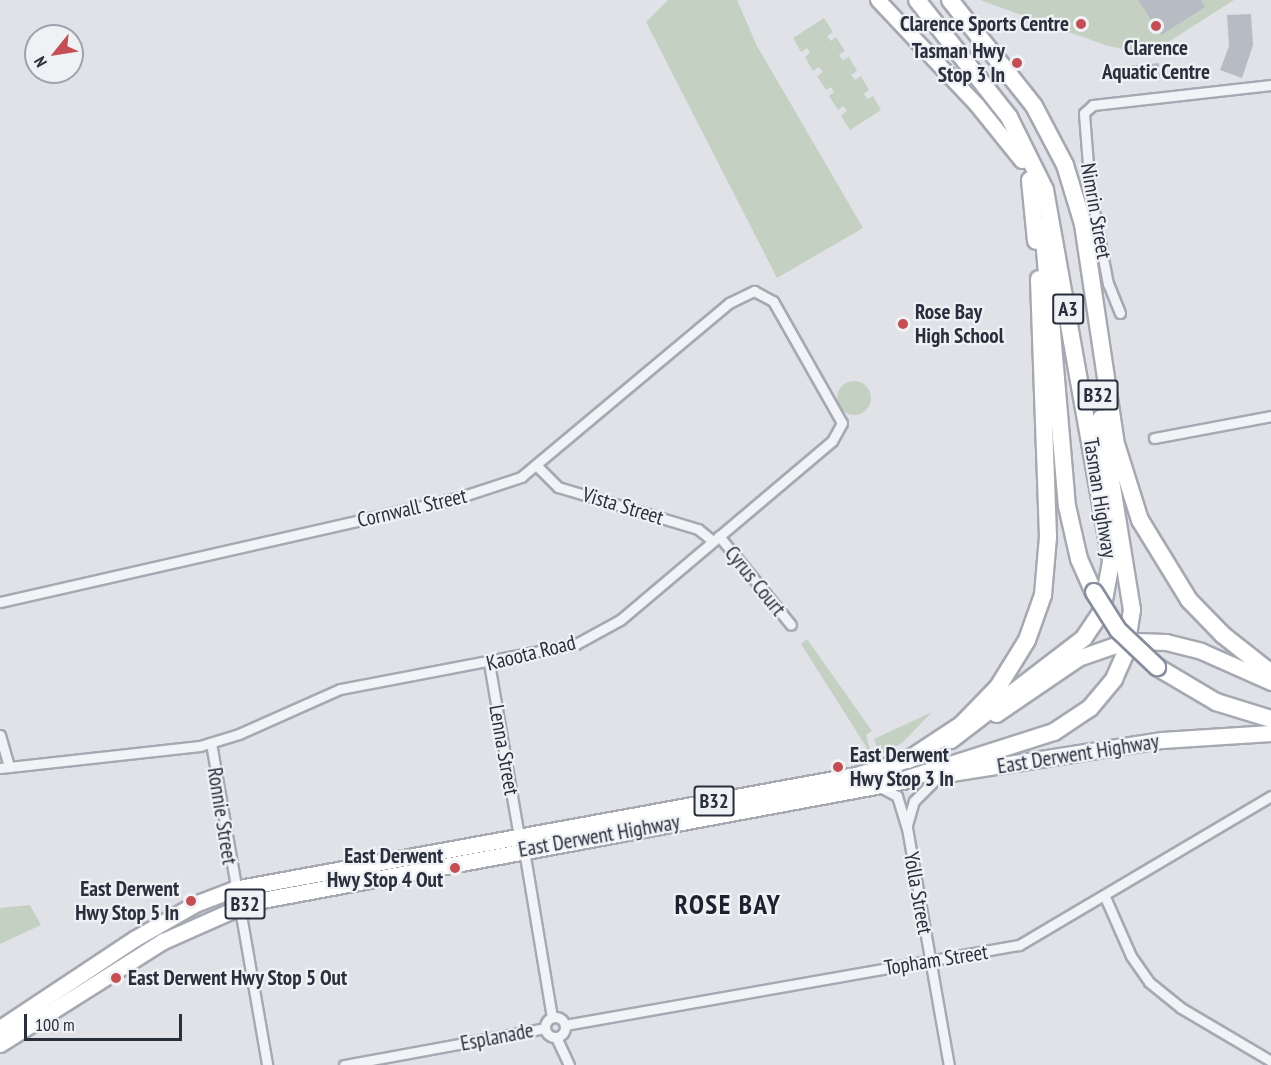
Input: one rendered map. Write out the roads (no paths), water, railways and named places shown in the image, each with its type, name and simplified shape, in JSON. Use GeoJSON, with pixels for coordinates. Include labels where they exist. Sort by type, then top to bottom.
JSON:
{"type":"FeatureCollection","features":[{"type":"Feature","properties":{"kind":"highway","name":"Tasman Highway"},"geometry":{"type":"LineString","coordinates":[[909,0],[996,116],[1022,161],[1030,180],[1046,250],[1067,506],[1076,550],[1094,592],[1118,630],[1157,667],[1216,702],[1271,719]]}},
{"type":"Feature","properties":{"kind":"highway","name":"Tasman Highway"},"geometry":{"type":"LineString","coordinates":[[917,0],[1020,133],[1049,207],[1112,562],[1102,611],[1075,646],[951,740]]}},
{"type":"Feature","properties":{"kind":"highway","name":"Tasman Highway"},"geometry":{"type":"LineString","coordinates":[[950,0],[1034,106],[1057,147],[1083,224],[1116,444],[1140,520],[1190,600],[1223,635],[1271,672]]}},
{"type":"Feature","properties":{"kind":"highway"},"geometry":{"type":"LineString","coordinates":[[908,760],[961,725],[1007,675],[1028,640],[1046,581],[1044,388],[1030,180]]}},
{"type":"Feature","properties":{"kind":"highway","name":"Tasman Highway"},"geometry":{"type":"LineString","coordinates":[[1095,304],[1100,312],[1123,441],[1138,487],[1179,566],[1232,630],[1271,662]]}},
{"type":"Feature","properties":{"kind":"highway","name":"B32"},"geometry":{"type":"LineString","coordinates":[[897,782],[1054,732],[1090,708],[1120,667],[1132,610],[1101,422],[1092,316],[1095,304]]}},
{"type":"Feature","properties":{"kind":"main road"},"geometry":{"type":"LineString","coordinates":[[878,0],[977,105],[1022,161]]}},
{"type":"Feature","properties":{"kind":"main road","name":"East Derwent Highway"},"geometry":{"type":"LineString","coordinates":[[0,1044],[163,941],[236,907],[282,893],[856,775],[908,760],[951,740],[1078,658],[1127,642],[1166,642],[1201,651],[1271,682]]}},
{"type":"Feature","properties":{"kind":"main road","name":"East Derwent Highway"},"geometry":{"type":"LineString","coordinates":[[0,1028],[134,939],[195,904],[234,889],[1162,740],[1271,733]]}},
{"type":"Feature","properties":{"kind":"street","name":"Nimrin Street"},"geometry":{"type":"LineString","coordinates":[[1120,313],[1108,284],[1090,190],[1082,126],[1088,108],[1271,85]]}},
{"type":"Feature","properties":{"kind":"street","name":"Cornwall Street"},"geometry":{"type":"LineString","coordinates":[[0,602],[481,492],[537,466],[729,303],[743,294],[764,292]]}},
{"type":"Feature","properties":{"kind":"street","name":"Kaoota Road"},"geometry":{"type":"LineString","coordinates":[[5,767],[211,743],[321,694],[554,651],[597,634],[716,538],[842,430],[841,419],[795,338],[764,292]]}},
{"type":"Feature","properties":{"kind":"street"},"geometry":{"type":"LineString","coordinates":[[1154,438],[1271,416]]}},
{"type":"Feature","properties":{"kind":"street","name":"Vista Street"},"geometry":{"type":"LineString","coordinates":[[537,466],[558,487],[698,529],[716,538]]}},
{"type":"Feature","properties":{"kind":"street","name":"Cyrus Court"},"geometry":{"type":"LineString","coordinates":[[716,538],[791,626]]}},
{"type":"Feature","properties":{"kind":"street","name":"Lenna Street"},"geometry":{"type":"LineString","coordinates":[[489,663],[552,1017]]}},
{"type":"Feature","properties":{"kind":"street"},"geometry":{"type":"LineString","coordinates":[[0,735],[5,767]]}},
{"type":"Feature","properties":{"kind":"street","name":"Ronnie Street"},"geometry":{"type":"LineString","coordinates":[[211,743],[236,907],[267,1065]]}},
{"type":"Feature","properties":{"kind":"street","name":"Yolla Street"},"geometry":{"type":"LineString","coordinates":[[907,828],[914,801],[940,775]]}},
{"type":"Feature","properties":{"kind":"street","name":"Yolla Street"},"geometry":{"type":"LineString","coordinates":[[870,787],[894,793],[907,828],[949,1065]]}},
{"type":"Feature","properties":{"kind":"street","name":"Topham Street"},"geometry":{"type":"LineString","coordinates":[[565,1025],[930,961],[1029,941],[1271,796]]}},
{"type":"Feature","properties":{"kind":"street"},"geometry":{"type":"LineString","coordinates":[[1105,897],[1131,956],[1149,982],[1181,1008],[1271,1061]]}},
{"type":"Feature","properties":{"kind":"street"},"geometry":{"type":"LineString","coordinates":[[552,1017],[565,1025],[556,1037],[545,1028],[552,1017]]}},
{"type":"Feature","properties":{"kind":"street","name":"Esplanade"},"geometry":{"type":"LineString","coordinates":[[344,1065],[545,1028]]}},
{"type":"Feature","properties":{"kind":"street","name":"Esplanade"},"geometry":{"type":"LineString","coordinates":[[556,1037],[569,1065]]}},
{"type":"Feature","properties":{"kind":"place","name":"Clarence Sports Centre"},"geometry":{"type":"Point","coordinates":[1081,24]}},
{"type":"Feature","properties":{"kind":"place","name":"Clarence Aquatic Centre"},"geometry":{"type":"Point","coordinates":[1156,26]}},
{"type":"Feature","properties":{"kind":"place","name":"Tasman Hwy Stop 3 In"},"geometry":{"type":"Point","coordinates":[1017,63]}},
{"type":"Feature","properties":{"kind":"place","name":"Rose Bay High School"},"geometry":{"type":"Point","coordinates":[903,324]}},
{"type":"Feature","properties":{"kind":"place","name":"East Derwent Hwy Stop 3 In"},"geometry":{"type":"Point","coordinates":[838,767]}},
{"type":"Feature","properties":{"kind":"place","name":"East Derwent Hwy Stop 4 Out"},"geometry":{"type":"Point","coordinates":[455,868]}},
{"type":"Feature","properties":{"kind":"place","name":"East Derwent Hwy Stop 5 In"},"geometry":{"type":"Point","coordinates":[191,901]}},
{"type":"Feature","properties":{"kind":"place","name":"East Derwent Hwy Stop 5 Out"},"geometry":{"type":"Point","coordinates":[116,978]}},
{"type":"Feature","properties":{"kind":"district","name":"ROSE BAY"},"geometry":{"type":"Point","coordinates":[728,905]}}]}
